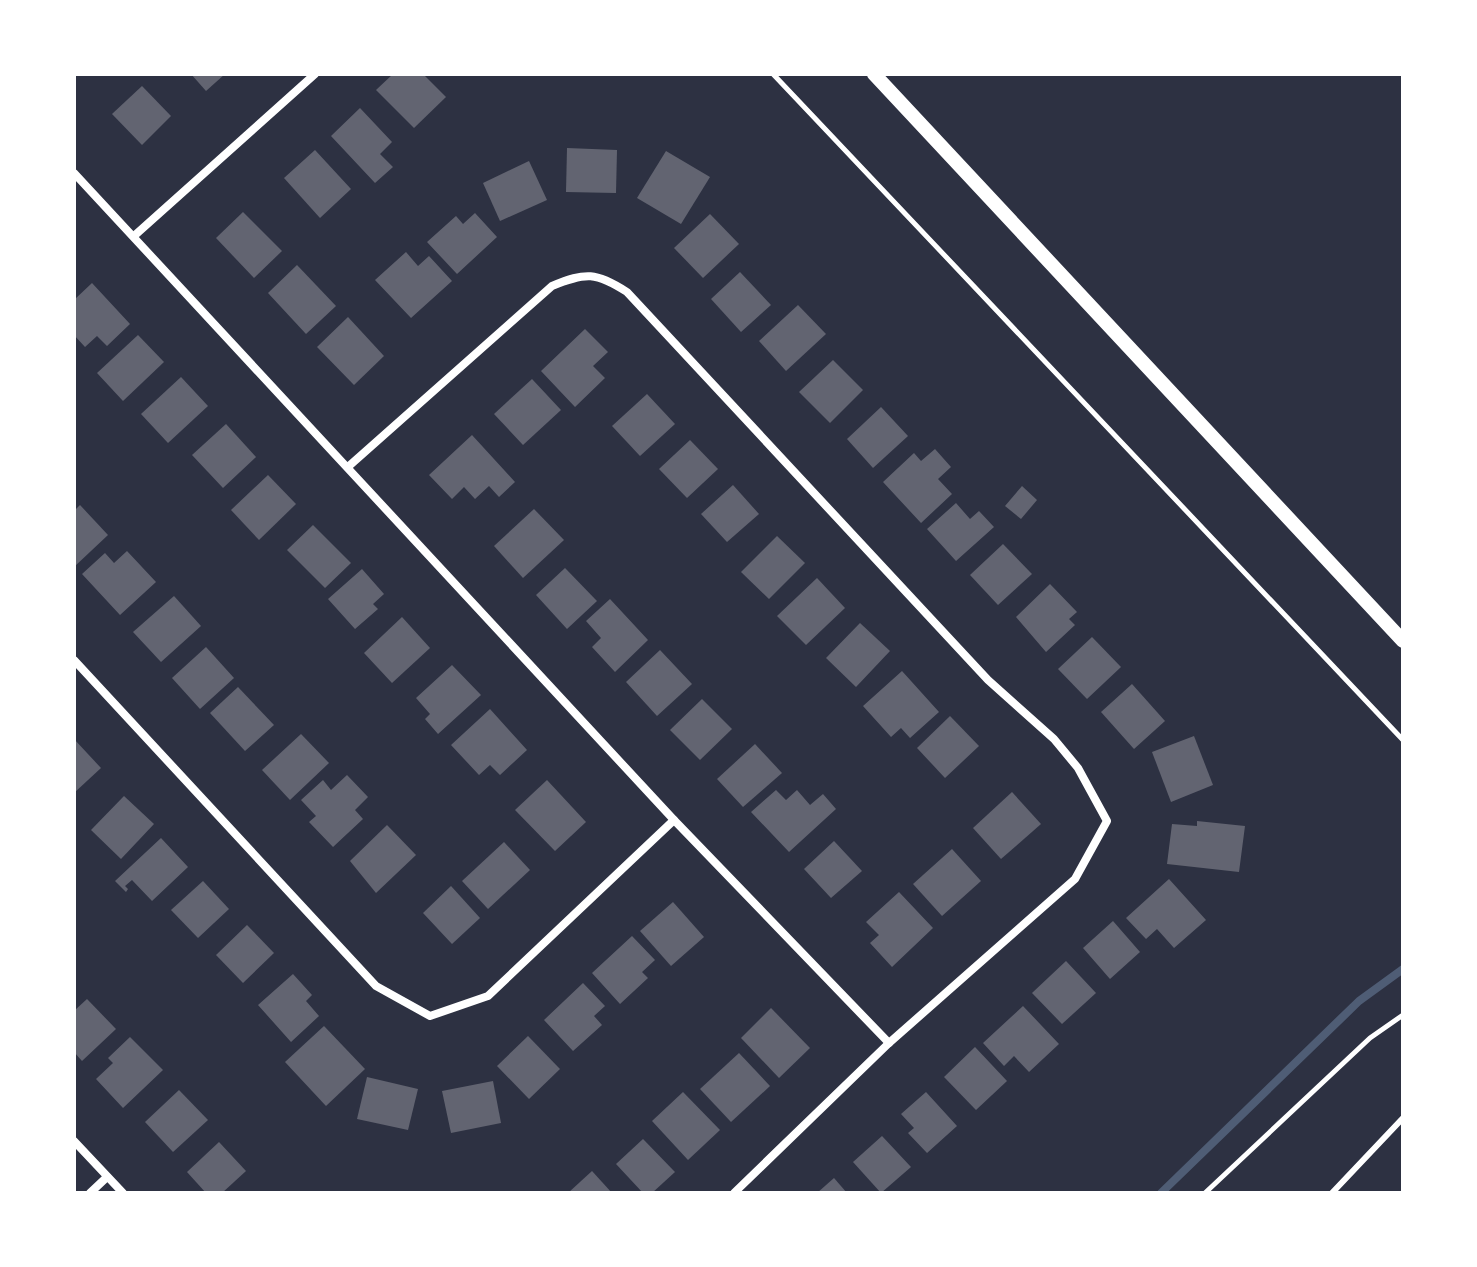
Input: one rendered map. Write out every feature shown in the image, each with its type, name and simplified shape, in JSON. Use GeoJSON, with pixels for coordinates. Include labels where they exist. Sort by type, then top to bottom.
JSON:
{"type":"FeatureCollection","features":[{"type":"Feature","properties":{"kind":"street"},"geometry":{"type":"LineString","coordinates":[[134,236],[315,74]]}},
{"type":"Feature","properties":{"kind":"street"},"geometry":{"type":"LineString","coordinates":[[874,74],[1403,641]]}},
{"type":"Feature","properties":{"kind":"street"},"geometry":{"type":"LineString","coordinates":[[74,173],[349,466],[674,820],[889,1043]]}},
{"type":"Feature","properties":{"kind":"street"},"geometry":{"type":"LineString","coordinates":[[349,466],[552,286],[581,274],[606,278],[627,292],[988,680],[1054,739],[1078,768],[1107,821],[1075,879],[889,1043],[734,1193]]}},
{"type":"Feature","properties":{"kind":"street"},"geometry":{"type":"LineString","coordinates":[[74,660],[376,986],[430,1016],[488,996],[674,820]]}},
{"type":"Feature","properties":{"kind":"street"},"geometry":{"type":"LineString","coordinates":[[74,1141],[123,1193]]}},
{"type":"Feature","properties":{"kind":"street"},"geometry":{"type":"LineString","coordinates":[[90,1193],[107,1177]]}},
{"type":"Feature","properties":{"kind":"lane"},"geometry":{"type":"LineString","coordinates":[[1332,1193],[1403,1118]]}},
{"type":"Feature","properties":{"kind":"path"},"geometry":{"type":"LineString","coordinates":[[773,74],[1403,740]]}},
{"type":"Feature","properties":{"kind":"path"},"geometry":{"type":"LineString","coordinates":[[1205,1193],[1370,1038],[1403,1015]]}},
{"type":"Feature","properties":{"kind":"building"},"geometry":{"type":"Polygon","coordinates":[[[191,74],[225,74],[206,91],[191,74]]]}},
{"type":"Feature","properties":{"kind":"building"},"geometry":{"type":"Polygon","coordinates":[[[393,74],[423,74],[446,97],[414,128],[376,90],[393,74]]]}},
{"type":"Feature","properties":{"kind":"building"},"geometry":{"type":"Polygon","coordinates":[[[142,86],[171,116],[142,145],[112,114],[142,86]]]}},
{"type":"Feature","properties":{"kind":"building"},"geometry":{"type":"Polygon","coordinates":[[[360,108],[392,142],[380,154],[393,167],[375,183],[331,136],[360,108]]]}},
{"type":"Feature","properties":{"kind":"building"},"geometry":{"type":"Polygon","coordinates":[[[567,148],[617,150],[616,193],[566,192],[567,148]]]}},
{"type":"Feature","properties":{"kind":"building"},"geometry":{"type":"Polygon","coordinates":[[[315,150],[351,189],[320,218],[284,178],[315,150]]]}},
{"type":"Feature","properties":{"kind":"building"},"geometry":{"type":"Polygon","coordinates":[[[666,151],[710,177],[681,224],[637,198],[666,151]]]}},
{"type":"Feature","properties":{"kind":"building"},"geometry":{"type":"Polygon","coordinates":[[[529,161],[547,200],[500,221],[483,183],[529,161]]]}},
{"type":"Feature","properties":{"kind":"building"},"geometry":{"type":"Polygon","coordinates":[[[243,212],[282,251],[254,278],[216,238],[243,212]]]}},
{"type":"Feature","properties":{"kind":"building"},"geometry":{"type":"Polygon","coordinates":[[[475,213],[497,237],[457,274],[427,242],[456,216],[463,224],[475,213]]]}},
{"type":"Feature","properties":{"kind":"building"},"geometry":{"type":"Polygon","coordinates":[[[710,214],[739,244],[703,278],[674,248],[710,214]]]}},
{"type":"Feature","properties":{"kind":"building"},"geometry":{"type":"Polygon","coordinates":[[[406,252],[418,266],[429,256],[452,281],[411,318],[375,280],[406,252]]]}},
{"type":"Feature","properties":{"kind":"building"},"geometry":{"type":"Polygon","coordinates":[[[297,265],[336,306],[306,334],[268,293],[297,265]]]}},
{"type":"Feature","properties":{"kind":"building"},"geometry":{"type":"Polygon","coordinates":[[[740,272],[771,305],[741,332],[711,299],[740,272]]]}},
{"type":"Feature","properties":{"kind":"building"},"geometry":{"type":"Polygon","coordinates":[[[92,283],[130,324],[107,346],[97,336],[85,347],[74,335],[74,300],[92,283]]]}},
{"type":"Feature","properties":{"kind":"building"},"geometry":{"type":"Polygon","coordinates":[[[798,305],[826,334],[786,371],[759,341],[798,305]]]}},
{"type":"Feature","properties":{"kind":"building"},"geometry":{"type":"Polygon","coordinates":[[[348,317],[384,356],[354,385],[317,347],[348,317]]]}},
{"type":"Feature","properties":{"kind":"building"},"geometry":{"type":"Polygon","coordinates":[[[585,329],[608,352],[593,366],[605,378],[575,407],[541,371],[585,329]]]}},
{"type":"Feature","properties":{"kind":"building"},"geometry":{"type":"Polygon","coordinates":[[[138,335],[164,362],[123,401],[97,373],[138,335]]]}},
{"type":"Feature","properties":{"kind":"building"},"geometry":{"type":"Polygon","coordinates":[[[833,360],[863,390],[830,423],[799,392],[833,360]]]}},
{"type":"Feature","properties":{"kind":"building"},"geometry":{"type":"Polygon","coordinates":[[[181,377],[208,406],[168,443],[141,414],[181,377]]]}},
{"type":"Feature","properties":{"kind":"building"},"geometry":{"type":"Polygon","coordinates":[[[532,379],[561,410],[523,445],[494,414],[532,379]]]}},
{"type":"Feature","properties":{"kind":"building"},"geometry":{"type":"Polygon","coordinates":[[[647,394],[675,424],[640,456],[612,426],[647,394]]]}},
{"type":"Feature","properties":{"kind":"building"},"geometry":{"type":"Polygon","coordinates":[[[881,407],[908,436],[873,468],[847,439],[881,407]]]}},
{"type":"Feature","properties":{"kind":"building"},"geometry":{"type":"Polygon","coordinates":[[[226,424],[256,457],[223,488],[192,455],[226,424]]]}},
{"type":"Feature","properties":{"kind":"building"},"geometry":{"type":"Polygon","coordinates":[[[472,435],[515,482],[499,497],[489,486],[475,499],[464,487],[452,499],[429,475],[472,435]]]}},
{"type":"Feature","properties":{"kind":"building"},"geometry":{"type":"Polygon","coordinates":[[[690,440],[718,469],[687,498],[659,469],[690,440]]]}},
{"type":"Feature","properties":{"kind":"building"},"geometry":{"type":"Polygon","coordinates":[[[935,449],[951,467],[938,479],[952,494],[921,523],[883,482],[914,453],[921,461],[935,449]]]}},
{"type":"Feature","properties":{"kind":"building"},"geometry":{"type":"Polygon","coordinates":[[[268,475],[296,504],[259,540],[231,510],[268,475]]]}},
{"type":"Feature","properties":{"kind":"building"},"geometry":{"type":"Polygon","coordinates":[[[733,485],[759,514],[727,542],[701,514],[733,485]]]}},
{"type":"Feature","properties":{"kind":"building"},"geometry":{"type":"Polygon","coordinates":[[[1022,486],[1037,500],[1021,519],[1005,506],[1022,486]]]}},
{"type":"Feature","properties":{"kind":"building"},"geometry":{"type":"Polygon","coordinates":[[[956,503],[970,519],[979,511],[994,527],[956,561],[927,529],[956,503]]]}},
{"type":"Feature","properties":{"kind":"building"},"geometry":{"type":"Polygon","coordinates":[[[80,505],[108,535],[74,567],[74,511],[80,505]]]}},
{"type":"Feature","properties":{"kind":"building"},"geometry":{"type":"Polygon","coordinates":[[[534,509],[564,540],[523,578],[494,546],[534,509]]]}},
{"type":"Feature","properties":{"kind":"building"},"geometry":{"type":"Polygon","coordinates":[[[313,525],[351,563],[325,588],[287,550],[313,525]]]}},
{"type":"Feature","properties":{"kind":"building"},"geometry":{"type":"Polygon","coordinates":[[[777,536],[805,563],[769,599],[741,572],[777,536]]]}},
{"type":"Feature","properties":{"kind":"building"},"geometry":{"type":"Polygon","coordinates":[[[1003,544],[1032,574],[998,605],[970,575],[1003,544]]]}},
{"type":"Feature","properties":{"kind":"building"},"geometry":{"type":"Polygon","coordinates":[[[127,551],[156,582],[120,615],[82,574],[105,553],[114,563],[127,551]]]}},
{"type":"Feature","properties":{"kind":"building"},"geometry":{"type":"Polygon","coordinates":[[[565,568],[597,601],[567,629],[536,595],[565,568]]]}},
{"type":"Feature","properties":{"kind":"building"},"geometry":{"type":"Polygon","coordinates":[[[362,569],[384,594],[373,604],[378,609],[355,629],[328,599],[362,569]]]}},
{"type":"Feature","properties":{"kind":"building"},"geometry":{"type":"Polygon","coordinates":[[[817,578],[845,608],[806,645],[777,616],[817,578]]]}},
{"type":"Feature","properties":{"kind":"building"},"geometry":{"type":"Polygon","coordinates":[[[1050,584],[1077,612],[1069,619],[1075,625],[1046,652],[1016,617],[1050,584]]]}},
{"type":"Feature","properties":{"kind":"building"},"geometry":{"type":"Polygon","coordinates":[[[174,596],[201,626],[161,662],[133,632],[174,596]]]}},
{"type":"Feature","properties":{"kind":"building"},"geometry":{"type":"Polygon","coordinates":[[[610,599],[648,640],[615,672],[592,647],[601,638],[586,621],[610,599]]]}},
{"type":"Feature","properties":{"kind":"building"},"geometry":{"type":"Polygon","coordinates":[[[402,617],[430,648],[392,683],[364,653],[402,617]]]}},
{"type":"Feature","properties":{"kind":"building"},"geometry":{"type":"Polygon","coordinates":[[[860,623],[890,651],[856,687],[826,658],[860,623]]]}},
{"type":"Feature","properties":{"kind":"building"},"geometry":{"type":"Polygon","coordinates":[[[1092,637],[1121,667],[1087,699],[1058,669],[1092,637]]]}},
{"type":"Feature","properties":{"kind":"building"},"geometry":{"type":"Polygon","coordinates":[[[206,647],[234,678],[200,709],[172,678],[206,647]]]}},
{"type":"Feature","properties":{"kind":"building"},"geometry":{"type":"Polygon","coordinates":[[[660,650],[692,684],[657,716],[626,682],[660,650]]]}},
{"type":"Feature","properties":{"kind":"building"},"geometry":{"type":"Polygon","coordinates":[[[452,665],[481,695],[438,734],[425,719],[430,714],[416,698],[452,665]]]}},
{"type":"Feature","properties":{"kind":"building"},"geometry":{"type":"Polygon","coordinates":[[[902,671],[939,712],[910,738],[901,728],[891,737],[863,706],[902,671]]]}},
{"type":"Feature","properties":{"kind":"building"},"geometry":{"type":"Polygon","coordinates":[[[1132,684],[1165,721],[1134,749],[1101,712],[1132,684]]]}},
{"type":"Feature","properties":{"kind":"building"},"geometry":{"type":"Polygon","coordinates":[[[238,687],[274,725],[245,751],[210,713],[238,687]]]}},
{"type":"Feature","properties":{"kind":"building"},"geometry":{"type":"Polygon","coordinates":[[[702,699],[732,729],[700,760],[670,730],[702,699]]]}},
{"type":"Feature","properties":{"kind":"building"},"geometry":{"type":"Polygon","coordinates":[[[490,709],[527,750],[500,775],[490,765],[479,775],[451,745],[490,709]]]}},
{"type":"Feature","properties":{"kind":"building"},"geometry":{"type":"Polygon","coordinates":[[[950,716],[979,746],[945,778],[917,748],[950,716]]]}},
{"type":"Feature","properties":{"kind":"building"},"geometry":{"type":"Polygon","coordinates":[[[301,734],[329,763],[290,800],[262,770],[301,734]]]}},
{"type":"Feature","properties":{"kind":"building"},"geometry":{"type":"Polygon","coordinates":[[[1194,736],[1213,785],[1171,802],[1152,752],[1194,736]]]}},
{"type":"Feature","properties":{"kind":"building"},"geometry":{"type":"Polygon","coordinates":[[[74,739],[101,768],[74,793],[74,739]]]}},
{"type":"Feature","properties":{"kind":"building"},"geometry":{"type":"Polygon","coordinates":[[[755,744],[782,773],[743,807],[717,779],[755,744]]]}},
{"type":"Feature","properties":{"kind":"building"},"geometry":{"type":"Polygon","coordinates":[[[347,775],[368,797],[355,810],[363,819],[333,847],[309,822],[316,816],[301,800],[323,780],[331,790],[347,775]]]}},
{"type":"Feature","properties":{"kind":"building"},"geometry":{"type":"Polygon","coordinates":[[[547,780],[586,822],[555,851],[515,810],[547,780]]]}},
{"type":"Feature","properties":{"kind":"building"},"geometry":{"type":"Polygon","coordinates":[[[776,790],[786,800],[797,790],[810,805],[823,794],[836,809],[789,852],[751,812],[776,790]]]}},
{"type":"Feature","properties":{"kind":"building"},"geometry":{"type":"Polygon","coordinates":[[[1012,792],[1041,824],[1001,859],[973,828],[1012,792]]]}},
{"type":"Feature","properties":{"kind":"building"},"geometry":{"type":"Polygon","coordinates":[[[124,796],[154,824],[121,859],[91,830],[124,796]]]}},
{"type":"Feature","properties":{"kind":"building"},"geometry":{"type":"Polygon","coordinates":[[[1197,821],[1245,826],[1239,872],[1167,864],[1172,824],[1197,826],[1197,821]]]}},
{"type":"Feature","properties":{"kind":"building"},"geometry":{"type":"Polygon","coordinates":[[[387,825],[416,855],[376,893],[350,861],[387,825]]]}},
{"type":"Feature","properties":{"kind":"building"},"geometry":{"type":"Polygon","coordinates":[[[161,838],[188,867],[152,901],[132,880],[125,886],[128,889],[126,892],[115,881],[161,838]]]}},
{"type":"Feature","properties":{"kind":"building"},"geometry":{"type":"Polygon","coordinates":[[[834,841],[862,871],[831,898],[804,869],[834,841]]]}},
{"type":"Feature","properties":{"kind":"building"},"geometry":{"type":"Polygon","coordinates":[[[504,842],[530,870],[488,909],[462,881],[504,842]]]}},
{"type":"Feature","properties":{"kind":"building"},"geometry":{"type":"Polygon","coordinates":[[[952,849],[981,881],[942,916],[913,884],[952,849]]]}},
{"type":"Feature","properties":{"kind":"building"},"geometry":{"type":"Polygon","coordinates":[[[1169,879],[1206,920],[1174,948],[1157,929],[1146,939],[1126,918],[1169,879]]]}},
{"type":"Feature","properties":{"kind":"building"},"geometry":{"type":"Polygon","coordinates":[[[203,881],[229,909],[198,938],[171,910],[203,881]]]}},
{"type":"Feature","properties":{"kind":"building"},"geometry":{"type":"Polygon","coordinates":[[[451,886],[480,918],[452,944],[423,913],[451,886]]]}},
{"type":"Feature","properties":{"kind":"building"},"geometry":{"type":"Polygon","coordinates":[[[899,892],[933,928],[892,967],[870,943],[879,935],[866,922],[899,892]]]}},
{"type":"Feature","properties":{"kind":"building"},"geometry":{"type":"Polygon","coordinates":[[[673,902],[704,937],[671,966],[640,931],[673,902]]]}},
{"type":"Feature","properties":{"kind":"building"},"geometry":{"type":"Polygon","coordinates":[[[1113,921],[1140,952],[1110,979],[1083,948],[1113,921]]]}},
{"type":"Feature","properties":{"kind":"building"},"geometry":{"type":"Polygon","coordinates":[[[247,925],[274,953],[243,983],[216,955],[247,925]]]}},
{"type":"Feature","properties":{"kind":"building"},"geometry":{"type":"Polygon","coordinates":[[[632,936],[655,960],[642,972],[648,978],[620,1004],[592,973],[632,936]]]}},
{"type":"Feature","properties":{"kind":"building"},"geometry":{"type":"Polygon","coordinates":[[[1066,961],[1096,993],[1062,1024],[1032,993],[1066,961]]]}},
{"type":"Feature","properties":{"kind":"building"},"geometry":{"type":"Polygon","coordinates":[[[293,974],[312,995],[306,1001],[319,1016],[291,1042],[258,1005],[293,974]]]}},
{"type":"Feature","properties":{"kind":"building"},"geometry":{"type":"Polygon","coordinates":[[[583,983],[605,1006],[594,1016],[602,1025],[573,1051],[544,1020],[583,983]]]}},
{"type":"Feature","properties":{"kind":"building"},"geometry":{"type":"Polygon","coordinates":[[[87,999],[116,1029],[82,1061],[74,1052],[74,1011],[87,999]]]}},
{"type":"Feature","properties":{"kind":"building"},"geometry":{"type":"Polygon","coordinates":[[[1023,1006],[1059,1044],[1029,1072],[1014,1056],[1004,1066],[983,1043],[1023,1006]]]}},
{"type":"Feature","properties":{"kind":"building"},"geometry":{"type":"Polygon","coordinates":[[[771,1008],[810,1048],[779,1078],[741,1038],[771,1008]]]}},
{"type":"Feature","properties":{"kind":"building"},"geometry":{"type":"Polygon","coordinates":[[[324,1026],[365,1069],[326,1106],[285,1062],[324,1026]]]}},
{"type":"Feature","properties":{"kind":"building"},"geometry":{"type":"Polygon","coordinates":[[[528,1036],[560,1069],[529,1099],[497,1066],[528,1036]]]}},
{"type":"Feature","properties":{"kind":"building"},"geometry":{"type":"Polygon","coordinates":[[[130,1037],[163,1070],[123,1108],[96,1079],[113,1063],[108,1058],[130,1037]]]}},
{"type":"Feature","properties":{"kind":"building"},"geometry":{"type":"Polygon","coordinates":[[[975,1047],[1007,1081],[976,1110],[944,1077],[975,1047]]]}},
{"type":"Feature","properties":{"kind":"building"},"geometry":{"type":"Polygon","coordinates":[[[739,1053],[770,1086],[731,1122],[700,1089],[739,1053]]]}},
{"type":"Feature","properties":{"kind":"building"},"geometry":{"type":"Polygon","coordinates":[[[367,1077],[418,1089],[408,1130],[357,1119],[367,1077]]]}},
{"type":"Feature","properties":{"kind":"building"},"geometry":{"type":"Polygon","coordinates":[[[493,1081],[501,1123],[451,1133],[442,1091],[493,1081]]]}},
{"type":"Feature","properties":{"kind":"building"},"geometry":{"type":"Polygon","coordinates":[[[179,1090],[208,1120],[173,1152],[145,1122],[179,1090]]]}},
{"type":"Feature","properties":{"kind":"building"},"geometry":{"type":"Polygon","coordinates":[[[683,1092],[720,1130],[688,1160],[652,1121],[683,1092]]]}},
{"type":"Feature","properties":{"kind":"building"},"geometry":{"type":"Polygon","coordinates":[[[926,1092],[957,1126],[927,1153],[908,1133],[914,1128],[901,1114],[926,1092]]]}},
{"type":"Feature","properties":{"kind":"building"},"geometry":{"type":"Polygon","coordinates":[[[882,1136],[911,1167],[881,1193],[853,1162],[882,1136]]]}},
{"type":"Feature","properties":{"kind":"building"},"geometry":{"type":"Polygon","coordinates":[[[643,1139],[675,1172],[652,1193],[643,1193],[616,1164],[643,1139]]]}},
{"type":"Feature","properties":{"kind":"building"},"geometry":{"type":"Polygon","coordinates":[[[219,1142],[246,1171],[222,1193],[206,1193],[187,1172],[219,1142]]]}},
{"type":"Feature","properties":{"kind":"building"},"geometry":{"type":"Polygon","coordinates":[[[592,1171],[612,1193],[568,1193],[592,1171]]]}},
{"type":"Feature","properties":{"kind":"building"},"geometry":{"type":"Polygon","coordinates":[[[834,1178],[847,1193],[817,1193],[834,1178]]]}},
{"type":"Feature","properties":{"kind":"waterway"},"geometry":{"type":"LineString","coordinates":[[1161,1193],[1359,1001],[1403,969]]}}]}
